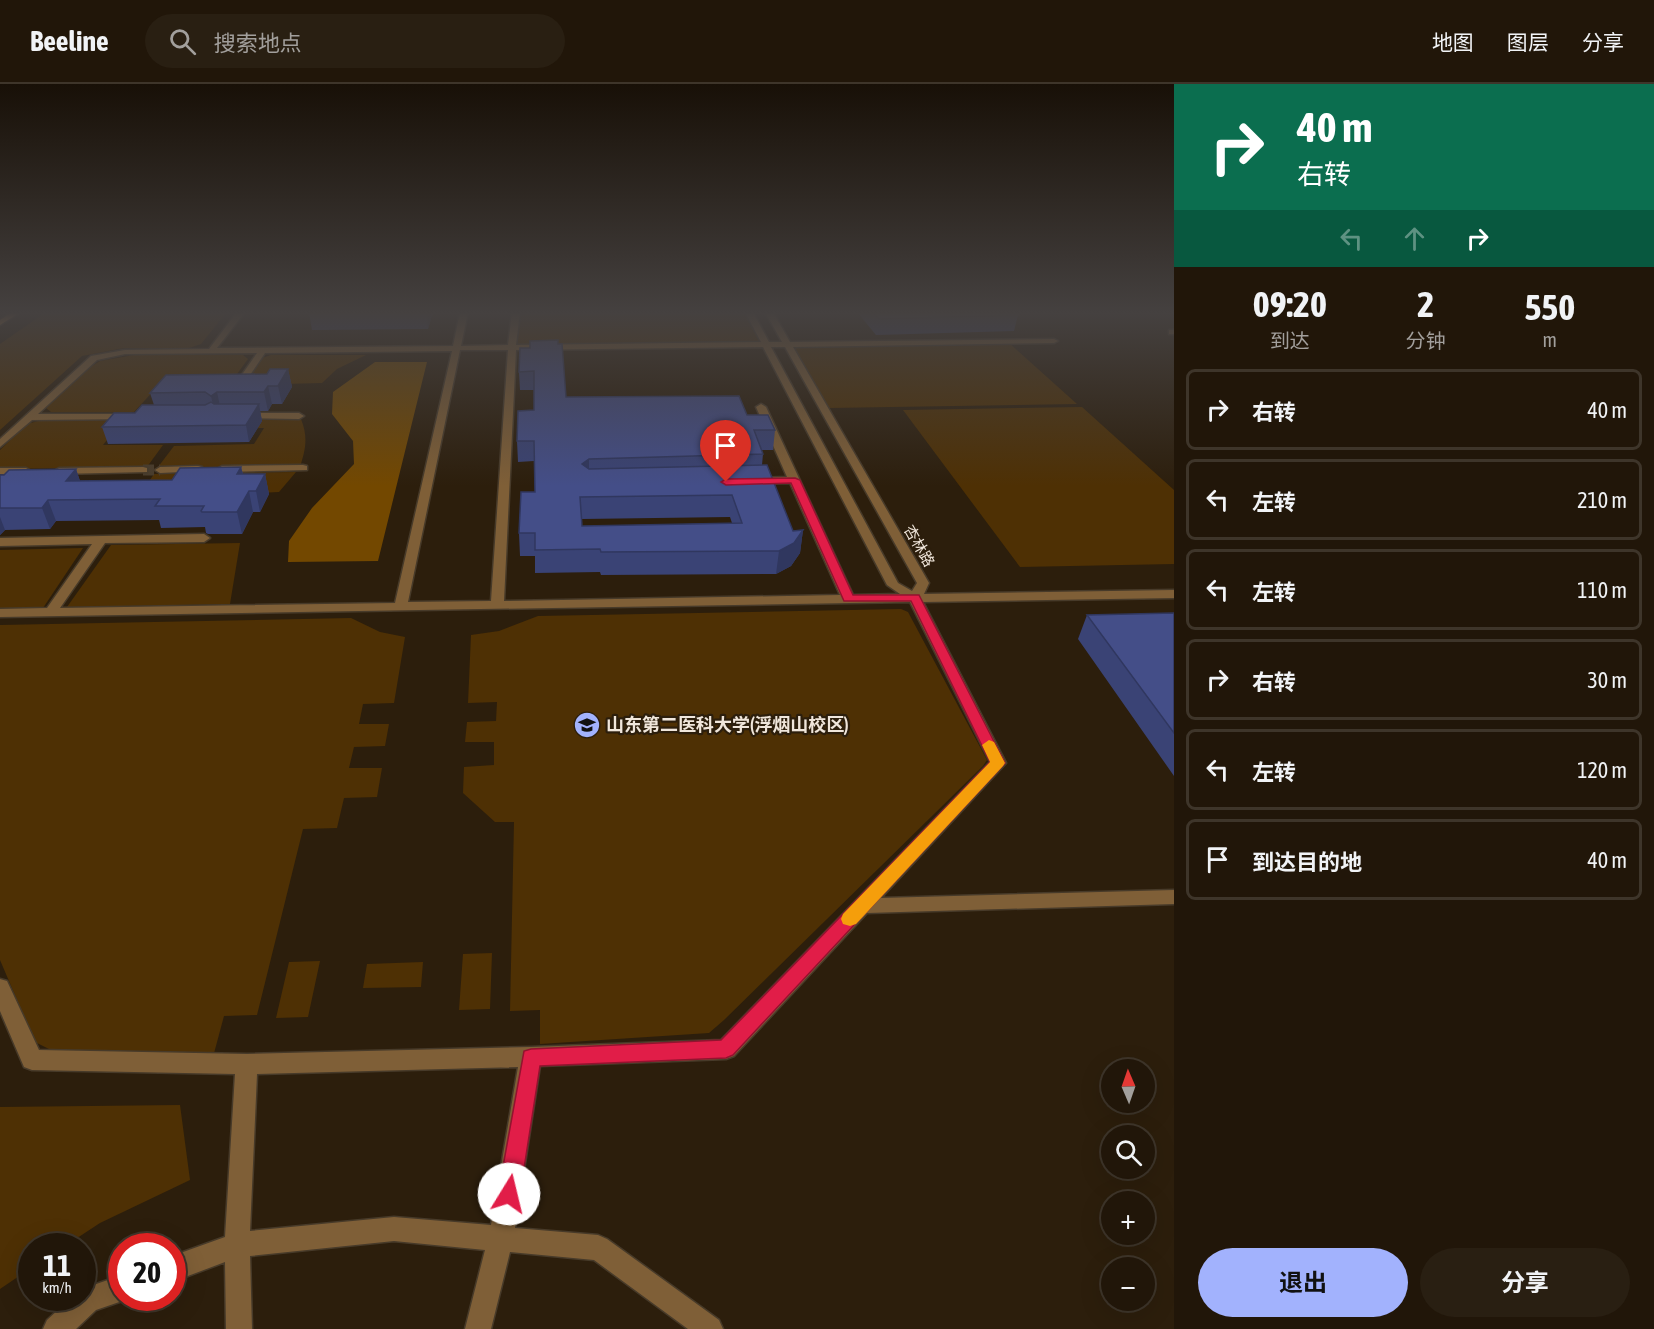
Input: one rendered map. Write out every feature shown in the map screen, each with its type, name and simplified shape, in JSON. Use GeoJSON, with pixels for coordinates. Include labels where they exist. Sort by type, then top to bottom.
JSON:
{"type":"FeatureCollection","features":[{"type":"Feature","properties":{"kind":"lane"},"geometry":{"type":"LineString","coordinates":[[0,444],[81,370]]}},
{"type":"Feature","properties":{"kind":"lane"},"geometry":{"type":"LineString","coordinates":[[244,376],[248,370]]}},
{"type":"Feature","properties":{"kind":"lane"},"geometry":{"type":"LineString","coordinates":[[401,606],[449,370]]}},
{"type":"Feature","properties":{"kind":"lane"},"geometry":{"type":"LineString","coordinates":[[497,604],[511,370]]}},
{"type":"Feature","properties":{"kind":"lane"},"geometry":{"type":"LineString","coordinates":[[0,987],[32,1060],[247,1064],[531,1057],[726,1049],[998,763],[915,598],[892,585],[779,370]]}},
{"type":"Feature","properties":{"kind":"lane","name":"杏林路"},"geometry":{"type":"LineString","coordinates":[[803,370],[923,583],[915,598]]}},
{"type":"Feature","properties":{"kind":"lane"},"geometry":{"type":"LineString","coordinates":[[761,407],[849,599]]}},
{"type":"Feature","properties":{"kind":"lane"},"geometry":{"type":"LineString","coordinates":[[232,416],[299,416]]}},
{"type":"Feature","properties":{"kind":"lane"},"geometry":{"type":"LineString","coordinates":[[29,417],[142,417]]}},
{"type":"Feature","properties":{"kind":"lane"},"geometry":{"type":"LineString","coordinates":[[160,470],[303,468]]}},
{"type":"Feature","properties":{"kind":"lane"},"geometry":{"type":"LineString","coordinates":[[48,471],[143,470]]}},
{"type":"Feature","properties":{"kind":"lane"},"geometry":{"type":"LineString","coordinates":[[0,471],[36,471]]}},
{"type":"Feature","properties":{"kind":"lane"},"geometry":{"type":"LineString","coordinates":[[738,482],[795,480]]}},
{"type":"Feature","properties":{"kind":"lane"},"geometry":{"type":"LineString","coordinates":[[0,542],[204,538]]}},
{"type":"Feature","properties":{"kind":"lane"},"geometry":{"type":"LineString","coordinates":[[51,612],[102,540]]}},
{"type":"Feature","properties":{"kind":"lane"},"geometry":{"type":"LineString","coordinates":[[0,613],[1174,594]]}},
{"type":"Feature","properties":{"kind":"lane"},"geometry":{"type":"LineString","coordinates":[[861,906],[1174,897]]}},
{"type":"Feature","properties":{"kind":"lane"},"geometry":{"type":"LineString","coordinates":[[478,1329],[501,1239],[531,1057]]}},
{"type":"Feature","properties":{"kind":"lane"},"geometry":{"type":"LineString","coordinates":[[239,1329],[237,1245],[247,1064]]}},
{"type":"Feature","properties":{"kind":"lane"},"geometry":{"type":"LineString","coordinates":[[186,1264],[237,1245],[394,1229],[598,1248],[710,1329]]}},
{"type":"Feature","properties":{"kind":"lane"},"geometry":{"type":"LineString","coordinates":[[56,1329],[88,1300],[108,1293]]}},
{"type":"Feature","properties":{"kind":"shaded area"},"geometry":{"type":"Polygon","coordinates":[[[0,370],[66,370],[0,430],[0,370]]]}},
{"type":"Feature","properties":{"kind":"shaded area"},"geometry":{"type":"Polygon","coordinates":[[[88,370],[240,370],[229,385],[158,386],[134,412],[51,412],[46,408],[88,370]]]}},
{"type":"Feature","properties":{"kind":"shaded area"},"geometry":{"type":"Polygon","coordinates":[[[254,370],[336,370],[322,383],[245,385],[254,370]]]}},
{"type":"Feature","properties":{"kind":"shaded area"},"geometry":{"type":"Polygon","coordinates":[[[364,370],[425,370],[378,561],[288,562],[289,541],[312,508],[354,464],[353,441],[332,414],[333,392],[364,370]]]}},
{"type":"Feature","properties":{"kind":"shaded area"},"geometry":{"type":"Polygon","coordinates":[[[806,370],[1039,370],[1077,404],[829,408],[806,370]]]}},
{"type":"Feature","properties":{"kind":"shaded area"},"geometry":{"type":"Polygon","coordinates":[[[1082,407],[1174,490],[1174,564],[1020,567],[903,410],[1082,407]]]}},
{"type":"Feature","properties":{"kind":"shaded area"},"geometry":{"type":"Polygon","coordinates":[[[218,419],[301,419],[305,431],[305,443],[300,467],[158,467],[174,446],[254,444],[264,428],[212,428],[218,419]]]}},
{"type":"Feature","properties":{"kind":"shaded area"},"geometry":{"type":"Polygon","coordinates":[[[42,420],[123,420],[103,445],[163,445],[147,467],[0,469],[0,450],[27,424],[42,420]]]}},
{"type":"Feature","properties":{"kind":"shaded area"},"geometry":{"type":"Polygon","coordinates":[[[296,472],[279,492],[137,499],[154,474],[296,472]]]}},
{"type":"Feature","properties":{"kind":"shaded area"},"geometry":{"type":"Polygon","coordinates":[[[240,543],[230,604],[67,607],[111,545],[240,543]]]}},
{"type":"Feature","properties":{"kind":"shaded area"},"geometry":{"type":"Polygon","coordinates":[[[83,548],[43,608],[0,609],[0,550],[83,548]]]}},
{"type":"Feature","properties":{"kind":"shaded area"},"geometry":{"type":"Polygon","coordinates":[[[901,609],[908,612],[987,760],[983,766],[709,1033],[540,1044],[540,1010],[510,1011],[514,822],[495,822],[463,793],[464,767],[494,765],[494,742],[465,742],[467,722],[496,721],[497,702],[468,703],[471,635],[499,631],[538,616],[901,609]]]}},
{"type":"Feature","properties":{"kind":"shaded area"},"geometry":{"type":"Polygon","coordinates":[[[351,618],[380,632],[405,637],[394,703],[363,704],[359,724],[389,724],[385,746],[354,747],[349,768],[382,768],[377,797],[344,798],[337,828],[303,829],[257,1015],[224,1016],[213,1057],[55,1052],[35,1042],[0,960],[0,625],[351,618]]]}},
{"type":"Feature","properties":{"kind":"shaded area"},"geometry":{"type":"Polygon","coordinates":[[[492,953],[490,1009],[459,1010],[463,954],[492,953]]]}},
{"type":"Feature","properties":{"kind":"shaded area"},"geometry":{"type":"Polygon","coordinates":[[[320,961],[308,1017],[276,1018],[289,962],[320,961]]]}},
{"type":"Feature","properties":{"kind":"shaded area"},"geometry":{"type":"Polygon","coordinates":[[[423,962],[421,987],[363,988],[367,964],[423,962]]]}},
{"type":"Feature","properties":{"kind":"shaded area"},"geometry":{"type":"Polygon","coordinates":[[[180,1105],[190,1180],[100,1223],[85,1233],[18,1233],[18,1277],[0,1289],[0,1107],[180,1105]]]}},
{"type":"Feature","properties":{"kind":"building"},"geometry":{"type":"Polygon","coordinates":[[[269,370],[287,370],[278,386],[268,386],[264,392],[217,392],[211,396],[205,392],[150,393],[166,375],[267,374],[269,370]]]}},
{"type":"Feature","properties":{"kind":"building"},"geometry":{"type":"Polygon","coordinates":[[[519,370],[564,370],[566,397],[739,396],[747,415],[768,415],[775,430],[754,430],[763,454],[589,459],[582,464],[589,469],[767,465],[793,531],[803,530],[794,543],[779,551],[535,550],[535,533],[519,533],[521,492],[535,492],[534,441],[517,441],[518,411],[534,410],[534,371],[519,372],[519,370]],[[732,495],[580,497],[582,526],[742,523],[732,495]]]}},
{"type":"Feature","properties":{"kind":"building"},"geometry":{"type":"Polygon","coordinates":[[[211,402],[214,404],[259,404],[246,425],[102,427],[114,413],[135,413],[142,405],[205,405],[211,402]]]}},
{"type":"Feature","properties":{"kind":"building"},"geometry":{"type":"Polygon","coordinates":[[[241,467],[237,474],[265,474],[256,491],[249,491],[237,512],[202,512],[204,506],[155,506],[160,499],[48,500],[42,508],[0,508],[0,475],[4,475],[9,470],[76,469],[66,481],[172,480],[180,468],[241,467]]]}},
{"type":"Feature","properties":{"kind":"building"},"geometry":{"type":"Polygon","coordinates":[[[1174,613],[1174,733],[1087,615],[1174,613]]]}},
{"type":"Feature","properties":{"kind":"tunnel"},"geometry":{"type":"LineString","coordinates":[[143,470],[160,470]]}},
{"type":"Feature","properties":{"kind":"slow traffic"},"geometry":{"type":"LineString","coordinates":[[850,919],[998,763],[989,745]]}},
{"type":"Feature","properties":{"kind":"place","name":"山东第二医科大学(浮烟山校区)"},"geometry":{"type":"Point","coordinates":[587,725]}},
{"type":"Feature","properties":{"kind":"route"},"geometry":{"type":"LineString","coordinates":[[509,1194],[531,1057],[726,1049],[998,763],[915,598],[849,599],[795,480],[726,482]]}}]}
